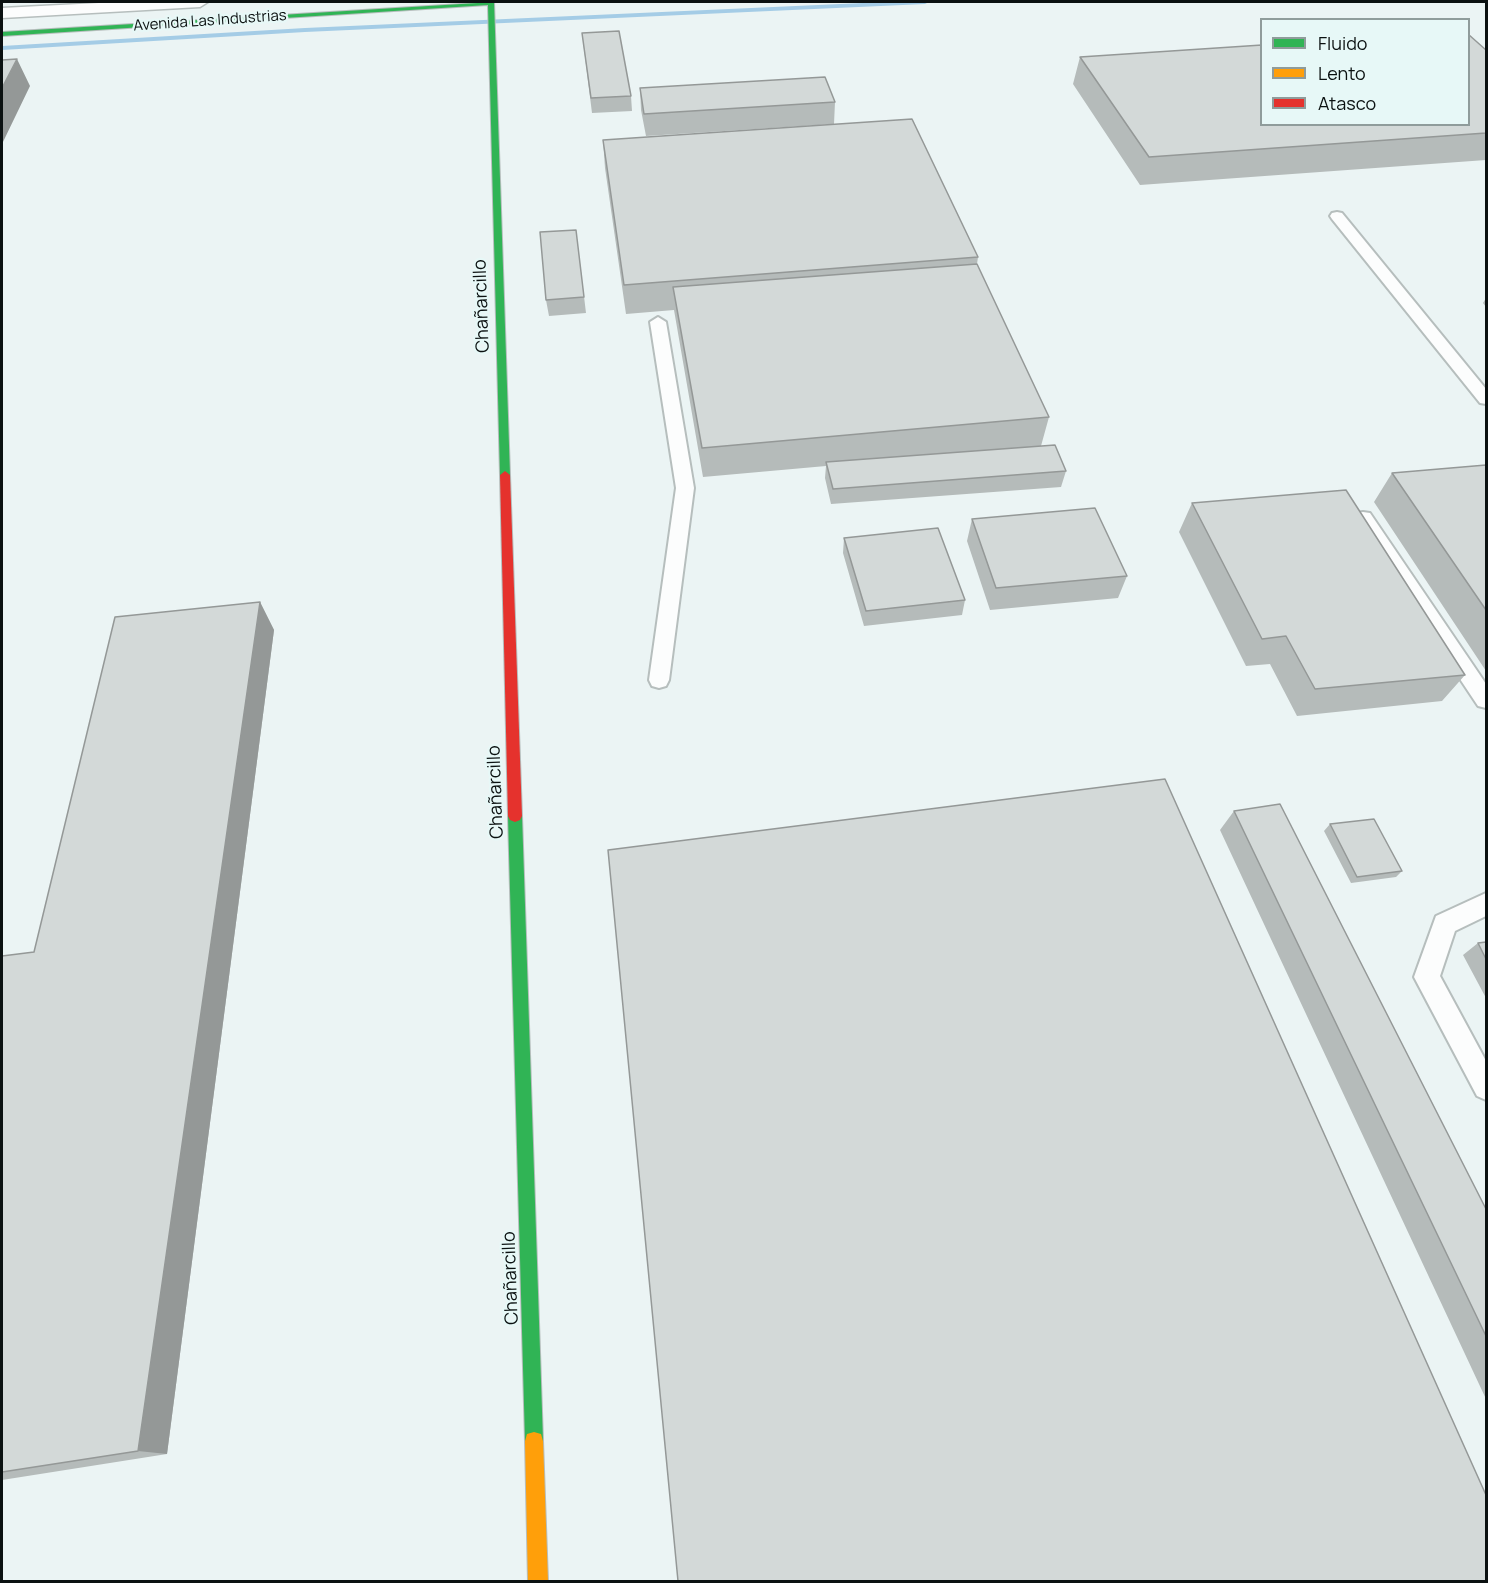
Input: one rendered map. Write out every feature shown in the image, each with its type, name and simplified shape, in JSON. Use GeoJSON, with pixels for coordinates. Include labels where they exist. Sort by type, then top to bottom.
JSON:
{"type":"FeatureCollection","features":[{"type":"Feature","properties":{"kind":"street","name":"Avenida Las Industrias"},"geometry":{"type":"LineString","coordinates":[[2,13],[200,2]]}},
{"type":"Feature","properties":{"kind":"street","name":"Avenida Las Industrias"},"geometry":{"type":"LineString","coordinates":[[2,34],[491,2]]}},
{"type":"Feature","properties":{"kind":"street","name":"Chañarcillo"},"geometry":{"type":"LineString","coordinates":[[491,2],[538,1581]]}},
{"type":"Feature","properties":{"kind":"lane"},"geometry":{"type":"LineString","coordinates":[[1337,216],[1486,399]]}},
{"type":"Feature","properties":{"kind":"lane"},"geometry":{"type":"LineString","coordinates":[[658,322],[685,488],[659,680]]}},
{"type":"Feature","properties":{"kind":"lane"},"geometry":{"type":"LineString","coordinates":[[1362,516],[1486,700]]}},
{"type":"Feature","properties":{"kind":"lane"},"geometry":{"type":"LineString","coordinates":[[1486,904],[1445,924],[1427,977],[1486,1087]]}},
{"type":"Feature","properties":{"kind":"building"},"geometry":{"type":"Polygon","coordinates":[[[619,31],[631,96],[591,98],[582,33],[619,31]]]}},
{"type":"Feature","properties":{"kind":"building"},"geometry":{"type":"Polygon","coordinates":[[[1470,36],[1486,50],[1486,133],[1149,157],[1080,57],[1260,45],[1260,126],[1470,126],[1470,36]]]}},
{"type":"Feature","properties":{"kind":"building"},"geometry":{"type":"Polygon","coordinates":[[[17,59],[2,88],[2,60],[17,59]]]}},
{"type":"Feature","properties":{"kind":"building"},"geometry":{"type":"Polygon","coordinates":[[[825,77],[835,102],[644,114],[640,88],[825,77]]]}},
{"type":"Feature","properties":{"kind":"building"},"geometry":{"type":"Polygon","coordinates":[[[912,119],[978,257],[624,285],[603,140],[912,119]]]}},
{"type":"Feature","properties":{"kind":"building"},"geometry":{"type":"Polygon","coordinates":[[[576,230],[584,297],[546,300],[540,232],[576,230]]]}},
{"type":"Feature","properties":{"kind":"building"},"geometry":{"type":"Polygon","coordinates":[[[977,264],[1049,417],[702,448],[673,287],[977,264]]]}},
{"type":"Feature","properties":{"kind":"building"},"geometry":{"type":"Polygon","coordinates":[[[1055,445],[1066,471],[833,489],[826,462],[1055,445]]]}},
{"type":"Feature","properties":{"kind":"building"},"geometry":{"type":"Polygon","coordinates":[[[1486,465],[1486,610],[1392,473],[1486,465]]]}},
{"type":"Feature","properties":{"kind":"building"},"geometry":{"type":"Polygon","coordinates":[[[1346,490],[1465,675],[1315,689],[1286,636],[1262,639],[1192,503],[1346,490]]]}},
{"type":"Feature","properties":{"kind":"building"},"geometry":{"type":"Polygon","coordinates":[[[1095,508],[1127,576],[996,588],[972,519],[1095,508]]]}},
{"type":"Feature","properties":{"kind":"building"},"geometry":{"type":"Polygon","coordinates":[[[938,528],[965,600],[866,611],[844,538],[938,528]]]}},
{"type":"Feature","properties":{"kind":"building"},"geometry":{"type":"Polygon","coordinates":[[[260,602],[138,1451],[2,1472],[2,956],[34,952],[115,617],[260,602]]]}},
{"type":"Feature","properties":{"kind":"building"},"geometry":{"type":"Polygon","coordinates":[[[1165,779],[1486,1495],[1486,1581],[678,1581],[608,850],[1165,779]]]}},
{"type":"Feature","properties":{"kind":"building"},"geometry":{"type":"Polygon","coordinates":[[[1280,804],[1486,1209],[1486,1336],[1234,811],[1280,804]]]}},
{"type":"Feature","properties":{"kind":"building"},"geometry":{"type":"Polygon","coordinates":[[[1374,819],[1402,871],[1357,877],[1330,824],[1374,819]]]}},
{"type":"Feature","properties":{"kind":"building"},"geometry":{"type":"Polygon","coordinates":[[[1486,942],[1486,959],[1478,943],[1486,942]]]}},
{"type":"Feature","properties":{"kind":"waterway"},"geometry":{"type":"LineString","coordinates":[[2,48],[305,30],[925,2]]}},
{"type":"Feature","properties":{"kind":"traffic: fast"},"geometry":{"type":"LineString","coordinates":[[491,2],[505,475]]}},
{"type":"Feature","properties":{"kind":"traffic: fast"},"geometry":{"type":"LineString","coordinates":[[2,34],[491,3]]}},
{"type":"Feature","properties":{"kind":"traffic: fast"},"geometry":{"type":"LineString","coordinates":[[515,816],[534,1441]]}},
{"type":"Feature","properties":{"kind":"traffic: slow"},"geometry":{"type":"LineString","coordinates":[[534,1441],[538,1582]]}},
{"type":"Feature","properties":{"kind":"traffic: jam"},"geometry":{"type":"LineString","coordinates":[[505,475],[515,816]]}}]}
